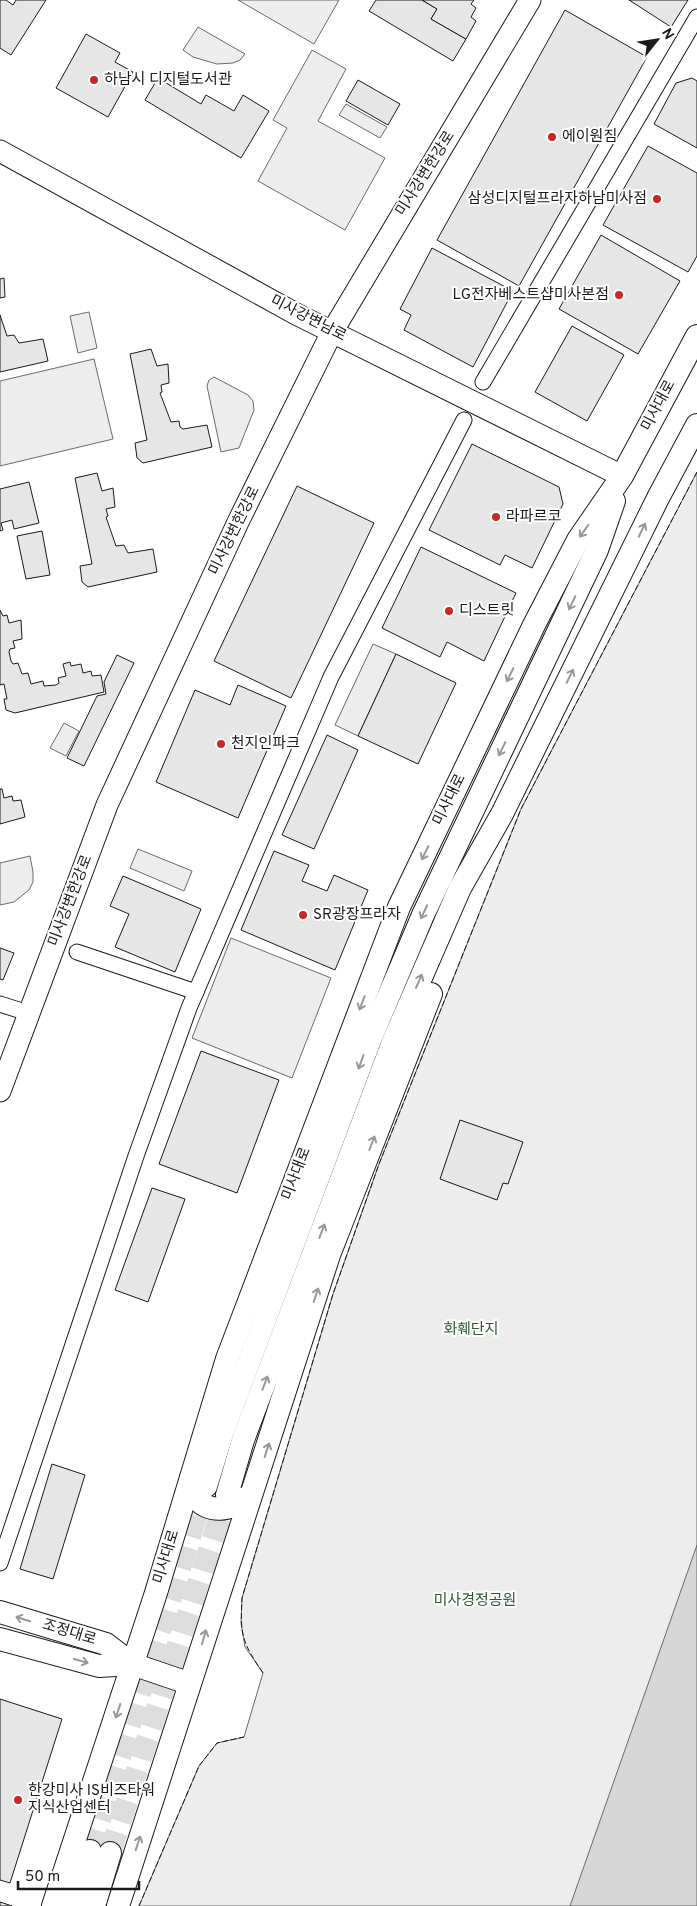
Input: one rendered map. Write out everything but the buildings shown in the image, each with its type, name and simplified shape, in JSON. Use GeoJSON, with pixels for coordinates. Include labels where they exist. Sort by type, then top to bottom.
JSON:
{"type":"FeatureCollection","features":[{"type":"Feature","properties":{"kind":"main road","name":"미사대로"},"geometry":{"type":"LineString","coordinates":[[53,1906],[152,1604],[198,1482],[227,1359],[399,907],[534,625],[578,540],[622,476],[697,336]]}},
{"type":"Feature","properties":{"kind":"main road"},"geometry":{"type":"LineString","coordinates":[[227,1495],[244,1440],[392,1042],[460,888],[502,814],[658,498],[697,425]]}},
{"type":"Feature","properties":{"kind":"main road"},"geometry":{"type":"LineString","coordinates":[[118,1906],[188,1683],[254,1488],[329,1255],[420,1018],[486,862],[502,814]]}},
{"type":"Feature","properties":{"kind":"main road"},"geometry":{"type":"LineString","coordinates":[[198,1482],[197,1498],[206,1506],[228,1510],[240,1504],[254,1488]]}},
{"type":"Feature","properties":{"kind":"main road","name":"조정대로"},"geometry":{"type":"LineString","coordinates":[[0,1612],[106,1644],[132,1664],[188,1683]]}},
{"type":"Feature","properties":{"kind":"main road","name":"조정대로"},"geometry":{"type":"LineString","coordinates":[[0,1639],[100,1666],[132,1664]]}},
{"type":"Feature","properties":{"kind":"main road"},"geometry":{"type":"LineString","coordinates":[[72,1906],[100,1852],[94,1906]]}},
{"type":"Feature","properties":{"kind":"street","name":"미사강변한강로"},"geometry":{"type":"LineString","coordinates":[[0,1091],[120,773],[239,520],[332,332],[530,0]]}},
{"type":"Feature","properties":{"kind":"street"},"geometry":{"type":"LineString","coordinates":[[483,382],[697,18]]}},
{"type":"Feature","properties":{"kind":"street","name":"미사강변남로"},"geometry":{"type":"LineString","coordinates":[[0,151],[332,332],[622,476]]}},
{"type":"Feature","properties":{"kind":"street"},"geometry":{"type":"LineString","coordinates":[[0,1563],[136,1156],[196,992],[331,677],[464,420]]}},
{"type":"Feature","properties":{"kind":"street"},"geometry":{"type":"LineString","coordinates":[[77,952],[196,992]]}},
{"type":"Feature","properties":{"kind":"street"},"geometry":{"type":"LineString","coordinates":[[0,1004],[28,1013]]}},
{"type":"Feature","properties":{"kind":"shaded area"},"geometry":{"type":"Polygon","coordinates":[[[238,0],[339,0],[314,44],[238,0]]]}},
{"type":"Feature","properties":{"kind":"shaded area"},"geometry":{"type":"Polygon","coordinates":[[[198,27],[245,54],[240,60],[233,63],[217,64],[193,57],[183,50],[198,27]]]}},
{"type":"Feature","properties":{"kind":"shaded area"},"geometry":{"type":"Polygon","coordinates":[[[312,50],[346,69],[318,121],[385,158],[345,230],[258,181],[287,128],[273,120],[312,50]]]}},
{"type":"Feature","properties":{"kind":"shaded area"},"geometry":{"type":"Polygon","coordinates":[[[346,104],[387,127],[380,138],[339,115],[346,104]]]}},
{"type":"Feature","properties":{"kind":"shaded area"},"geometry":{"type":"Polygon","coordinates":[[[89,312],[97,348],[78,353],[70,316],[89,312]]]}},
{"type":"Feature","properties":{"kind":"shaded area"},"geometry":{"type":"Polygon","coordinates":[[[94,359],[113,439],[0,466],[0,381],[94,359]]]}},
{"type":"Feature","properties":{"kind":"shaded area"},"geometry":{"type":"Polygon","coordinates":[[[214,377],[248,395],[253,401],[254,410],[239,448],[221,452],[207,386],[209,380],[214,377]]]}},
{"type":"Feature","properties":{"kind":"shaded area","name":"미사경정공원"},"geometry":{"type":"Polygon","coordinates":[[[697,472],[697,1906],[139,1906],[199,1766],[217,1743],[244,1737],[263,1673],[245,1647],[241,1623],[242,1598],[333,1294],[379,1164],[521,809],[697,472]]]}},
{"type":"Feature","properties":{"kind":"shaded area"},"geometry":{"type":"Polygon","coordinates":[[[373,644],[396,654],[358,736],[335,725],[373,644]]]}},
{"type":"Feature","properties":{"kind":"shaded area"},"geometry":{"type":"Polygon","coordinates":[[[64,723],[79,731],[66,756],[50,748],[64,723]]]}},
{"type":"Feature","properties":{"kind":"shaded area"},"geometry":{"type":"Polygon","coordinates":[[[138,849],[192,871],[184,891],[130,868],[138,849]]]}},
{"type":"Feature","properties":{"kind":"shaded area"},"geometry":{"type":"Polygon","coordinates":[[[30,856],[33,882],[29,890],[14,902],[0,905],[0,863],[30,856]]]}},
{"type":"Feature","properties":{"kind":"shaded area"},"geometry":{"type":"Polygon","coordinates":[[[231,938],[331,978],[292,1078],[192,1038],[231,938]]]}},
{"type":"Feature","properties":{"kind":"shaded area"},"geometry":{"type":"Polygon","coordinates":[[[697,1545],[697,1906],[570,1906],[697,1545]]]}},
{"type":"Feature","properties":{"kind":"tunnel"},"geometry":{"type":"LineString","coordinates":[[90,1851],[206,1486]]}},
{"type":"Feature","properties":{"kind":"tunnel"},"geometry":{"type":"LineString","coordinates":[[110,1853],[227,1495]]}},
{"type":"Feature","properties":{"kind":"fence"},"geometry":{"type":"LineString","coordinates":[[263,1673],[244,1638],[241,1621],[242,1598],[333,1294],[379,1164],[521,809],[697,472]]}},
{"type":"Feature","properties":{"kind":"fence"},"geometry":{"type":"LineString","coordinates":[[139,1906],[199,1766],[217,1743],[244,1737]]}},
{"type":"Feature","properties":{"kind":"place","name":"하남시 디지털도서관"},"geometry":{"type":"Point","coordinates":[94,80]}},
{"type":"Feature","properties":{"kind":"place","name":"에이원짐"},"geometry":{"type":"Point","coordinates":[552,137]}},
{"type":"Feature","properties":{"kind":"place","name":"삼성디지털프라자하남미사점"},"geometry":{"type":"Point","coordinates":[657,199]}},
{"type":"Feature","properties":{"kind":"place","name":"LG전자베스트샵미사본점"},"geometry":{"type":"Point","coordinates":[619,295]}},
{"type":"Feature","properties":{"kind":"place","name":"라파르코"},"geometry":{"type":"Point","coordinates":[496,517]}},
{"type":"Feature","properties":{"kind":"place","name":"디스트릿"},"geometry":{"type":"Point","coordinates":[449,611]}},
{"type":"Feature","properties":{"kind":"place","name":"천지인파크"},"geometry":{"type":"Point","coordinates":[221,744]}},
{"type":"Feature","properties":{"kind":"place","name":"SR광장프라자"},"geometry":{"type":"Point","coordinates":[303,915]}},
{"type":"Feature","properties":{"kind":"place","name":"한강미사 IS비즈타워 지식산업센터"},"geometry":{"type":"Point","coordinates":[18,1800]}},
{"type":"Feature","properties":{"kind":"park label","name":"화훼단지"},"geometry":{"type":"Point","coordinates":[471,1330]}}]}
